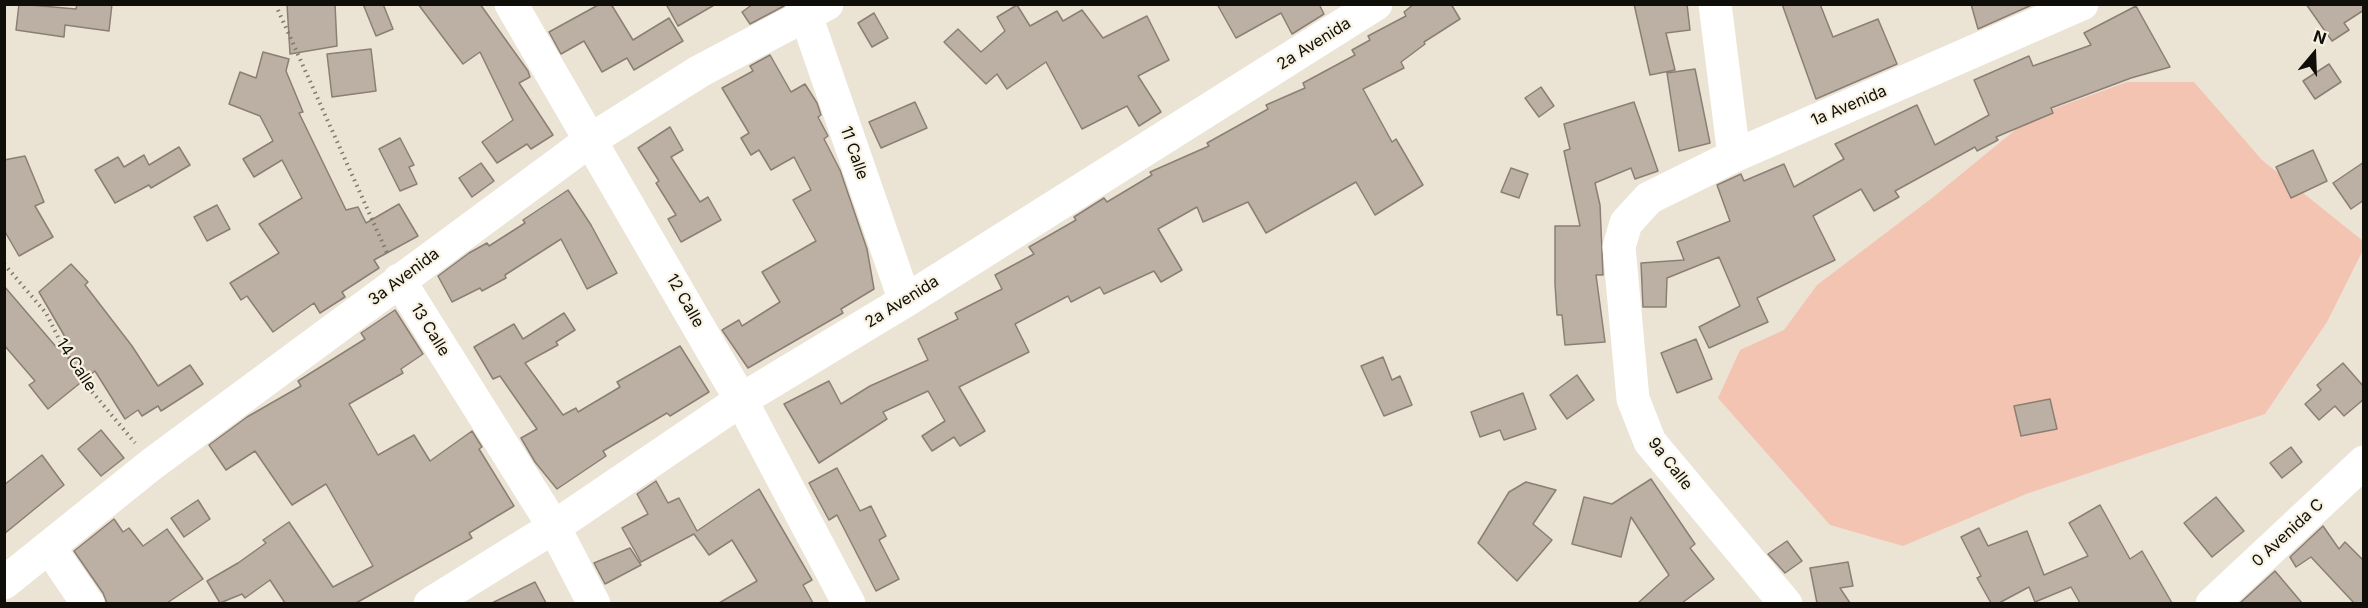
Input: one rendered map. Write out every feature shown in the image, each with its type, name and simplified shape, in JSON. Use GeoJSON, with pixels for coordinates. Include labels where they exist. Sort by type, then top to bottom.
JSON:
{"type":"FeatureCollection","features":[{"type":"Feature","properties":{"kind":"street","name":"12 Calle"},"geometry":{"type":"LineString","coordinates":[[511,4],[592,139],[741,400],[849,603]]}},
{"type":"Feature","properties":{"kind":"street","name":"2a Avenida"},"geometry":{"type":"LineString","coordinates":[[430,603],[554,527],[741,400],[905,301],[1376,4]]}},
{"type":"Feature","properties":{"kind":"street"},"geometry":{"type":"LineString","coordinates":[[1715,4],[1734,156]]}},
{"type":"Feature","properties":{"kind":"street","name":"1a Avenida"},"geometry":{"type":"LineString","coordinates":[[1626,223],[1649,198],[1734,156],[2082,4]]}},
{"type":"Feature","properties":{"kind":"street","name":"3a Avenida"},"geometry":{"type":"LineString","coordinates":[[4,583],[152,464],[592,139],[700,72],[812,8]]}},
{"type":"Feature","properties":{"kind":"street","name":"11 Calle"},"geometry":{"type":"LineString","coordinates":[[812,8],[905,301]]}},
{"type":"Feature","properties":{"kind":"street","name":"9a Calle"},"geometry":{"type":"LineString","coordinates":[[1626,223],[1619,247],[1633,399],[1650,442],[1786,603]]}},
{"type":"Feature","properties":{"kind":"street","name":"13 Calle"},"geometry":{"type":"LineString","coordinates":[[399,280],[554,527],[594,603]]}},
{"type":"Feature","properties":{"kind":"street","name":"0 Avenida C"},"geometry":{"type":"LineString","coordinates":[[2212,603],[2360,474]]}},
{"type":"Feature","properties":{"kind":"street"},"geometry":{"type":"LineString","coordinates":[[49,547],[88,603]]}},
{"type":"Feature","properties":{"kind":"path"},"geometry":{"type":"LineString","coordinates":[[279,10],[399,280]]}},
{"type":"Feature","properties":{"kind":"path","name":"14 Calle"},"geometry":{"type":"LineString","coordinates":[[4,264],[46,314],[66,353],[89,388],[152,464]]}},
{"type":"Feature","properties":{"kind":"shaded area"},"geometry":{"type":"Polygon","coordinates":[[[2127,82],[2194,82],[2262,160],[2363,241],[2363,250],[2327,322],[2265,414],[2026,494],[1903,546],[1830,525],[1718,398],[1740,350],[1784,330],[1817,285],[1932,198],[2031,117],[2127,82]]]}},
{"type":"Feature","properties":{"kind":"building"},"geometry":{"type":"Polygon","coordinates":[[[19,4],[76,9],[77,4],[112,4],[109,31],[65,25],[64,37],[16,30],[19,4]]]}},
{"type":"Feature","properties":{"kind":"building"},"geometry":{"type":"Polygon","coordinates":[[[287,4],[335,4],[337,46],[290,54],[287,4]]]}},
{"type":"Feature","properties":{"kind":"building"},"geometry":{"type":"Polygon","coordinates":[[[363,4],[383,4],[393,29],[376,36],[363,4]]]}},
{"type":"Feature","properties":{"kind":"building"},"geometry":{"type":"Polygon","coordinates":[[[418,4],[480,4],[528,71],[530,77],[519,83],[553,135],[531,149],[527,144],[497,163],[482,142],[513,120],[480,52],[463,64],[418,4]]]}},
{"type":"Feature","properties":{"kind":"building"},"geometry":{"type":"Polygon","coordinates":[[[600,4],[611,4],[633,40],[669,18],[683,41],[634,70],[627,58],[602,72],[584,41],[561,54],[549,32],[600,4]]]}},
{"type":"Feature","properties":{"kind":"building"},"geometry":{"type":"Polygon","coordinates":[[[666,4],[716,4],[678,26],[666,4]]]}},
{"type":"Feature","properties":{"kind":"building"},"geometry":{"type":"Polygon","coordinates":[[[753,4],[784,4],[784,6],[750,24],[742,12],[753,4]]]}},
{"type":"Feature","properties":{"kind":"building"},"geometry":{"type":"Polygon","coordinates":[[[1217,4],[1319,4],[1324,14],[1292,34],[1281,13],[1236,38],[1217,4]]]}},
{"type":"Feature","properties":{"kind":"building"},"geometry":{"type":"Polygon","coordinates":[[[1414,4],[1451,4],[1460,19],[1424,42],[1425,44],[1401,62],[1404,68],[1363,89],[1392,142],[1396,139],[1423,185],[1375,215],[1356,182],[1266,233],[1248,202],[1203,222],[1197,207],[1158,229],[1182,270],[1161,282],[1154,271],[1104,294],[1100,287],[1071,302],[1068,296],[1015,324],[1029,352],[959,387],[985,431],[960,446],[954,437],[932,451],[922,436],[945,421],[928,391],[883,412],[887,419],[819,463],[784,404],[829,381],[841,404],[870,386],[928,360],[918,339],[958,319],[955,313],[1002,289],[995,275],[1034,254],[1029,247],[1076,220],[1074,217],[1104,198],[1107,202],[1152,175],[1150,172],[1209,146],[1207,143],[1268,109],[1266,105],[1305,88],[1303,83],[1355,55],[1352,50],[1370,40],[1368,36],[1406,16],[1404,12],[1414,4]]]}},
{"type":"Feature","properties":{"kind":"building"},"geometry":{"type":"Polygon","coordinates":[[[1634,4],[1687,4],[1690,30],[1666,33],[1675,70],[1650,75],[1634,4]]]}},
{"type":"Feature","properties":{"kind":"building"},"geometry":{"type":"Polygon","coordinates":[[[1782,4],[1820,4],[1833,37],[1878,19],[1897,64],[1816,99],[1782,4]]]}},
{"type":"Feature","properties":{"kind":"building"},"geometry":{"type":"Polygon","coordinates":[[[1971,4],[2034,4],[1978,29],[1971,4]]]}},
{"type":"Feature","properties":{"kind":"building"},"geometry":{"type":"Polygon","coordinates":[[[2306,4],[2364,4],[2364,10],[2344,23],[2349,30],[2332,41],[2306,4]]]}},
{"type":"Feature","properties":{"kind":"building"},"geometry":{"type":"Polygon","coordinates":[[[1017,5],[1030,26],[1057,11],[1063,21],[1082,10],[1103,38],[1147,16],[1169,60],[1138,76],[1161,112],[1139,126],[1127,106],[1082,129],[1046,62],[1007,89],[997,74],[986,84],[944,42],[958,29],[981,52],[1005,31],[997,17],[1017,5]]]}},
{"type":"Feature","properties":{"kind":"building"},"geometry":{"type":"Polygon","coordinates":[[[2136,6],[2170,67],[2131,78],[2051,108],[2053,113],[1996,137],[1998,140],[1977,151],[1975,147],[1895,191],[1899,197],[1874,211],[1861,189],[1813,216],[1835,260],[1757,298],[1768,322],[1709,348],[1699,327],[1740,306],[1719,257],[1667,278],[1666,307],[1643,307],[1641,263],[1684,260],[1677,242],[1730,221],[1717,185],[1741,174],[1744,181],[1784,164],[1794,187],[1844,159],[1835,144],[1917,105],[1935,145],[1989,115],[1974,80],[2029,56],[2033,66],[2091,45],[2084,33],[2136,6]]]}},
{"type":"Feature","properties":{"kind":"building"},"geometry":{"type":"Polygon","coordinates":[[[874,13],[888,38],[872,47],[858,23],[874,13]]]}},
{"type":"Feature","properties":{"kind":"building"},"geometry":{"type":"Polygon","coordinates":[[[371,49],[376,91],[332,97],[327,54],[371,49]]]}},
{"type":"Feature","properties":{"kind":"building"},"geometry":{"type":"Polygon","coordinates":[[[263,52],[289,59],[286,71],[303,112],[299,113],[346,210],[358,207],[366,223],[399,204],[418,236],[374,260],[379,268],[342,292],[345,297],[320,313],[314,303],[273,332],[247,296],[241,300],[230,283],[279,253],[259,224],[302,198],[282,160],[254,177],[243,159],[273,141],[260,116],[229,104],[240,72],[256,78],[263,52]]]}},
{"type":"Feature","properties":{"kind":"building"},"geometry":{"type":"Polygon","coordinates":[[[770,55],[791,92],[805,84],[817,103],[821,115],[818,117],[828,136],[824,139],[840,170],[867,249],[874,289],[841,309],[843,313],[748,368],[722,330],[739,320],[742,326],[780,302],[762,272],[816,241],[793,200],[811,190],[794,157],[771,170],[759,150],[751,155],[741,138],[749,133],[722,88],[753,71],[750,66],[770,55]]]}},
{"type":"Feature","properties":{"kind":"building"},"geometry":{"type":"Polygon","coordinates":[[[2329,64],[2341,82],[2315,99],[2303,81],[2329,64]]]}},
{"type":"Feature","properties":{"kind":"building"},"geometry":{"type":"Polygon","coordinates":[[[1695,69],[1710,143],[1679,151],[1667,73],[1695,69]]]}},
{"type":"Feature","properties":{"kind":"building"},"geometry":{"type":"Polygon","coordinates":[[[1541,87],[1554,106],[1539,117],[1525,98],[1541,87]]]}},
{"type":"Feature","properties":{"kind":"building"},"geometry":{"type":"Polygon","coordinates":[[[915,102],[927,128],[881,148],[869,122],[915,102]]]}},
{"type":"Feature","properties":{"kind":"building"},"geometry":{"type":"Polygon","coordinates":[[[1634,102],[1658,171],[1635,179],[1631,168],[1595,183],[1600,205],[1603,275],[1596,275],[1605,342],[1565,345],[1562,315],[1557,315],[1555,226],[1580,226],[1564,151],[1570,149],[1564,124],[1634,102]]]}},
{"type":"Feature","properties":{"kind":"building"},"geometry":{"type":"Polygon","coordinates":[[[670,127],[683,150],[671,157],[700,202],[708,197],[721,220],[681,242],[668,219],[676,215],[656,183],[659,181],[638,148],[670,127]]]}},
{"type":"Feature","properties":{"kind":"building"},"geometry":{"type":"Polygon","coordinates":[[[400,138],[414,165],[409,167],[417,184],[400,191],[379,149],[400,138]]]}},
{"type":"Feature","properties":{"kind":"building"},"geometry":{"type":"Polygon","coordinates":[[[179,147],[190,165],[151,188],[149,185],[115,203],[95,170],[118,157],[124,167],[144,155],[149,165],[179,147]]]}},
{"type":"Feature","properties":{"kind":"building"},"geometry":{"type":"Polygon","coordinates":[[[2313,150],[2327,181],[2291,198],[2276,167],[2313,150]]]}},
{"type":"Feature","properties":{"kind":"building"},"geometry":{"type":"Polygon","coordinates":[[[25,156],[44,202],[35,206],[53,237],[19,256],[4,230],[4,160],[25,156]]]}},
{"type":"Feature","properties":{"kind":"building"},"geometry":{"type":"Polygon","coordinates":[[[2364,162],[2364,200],[2351,209],[2333,183],[2364,162]]]}},
{"type":"Feature","properties":{"kind":"building"},"geometry":{"type":"Polygon","coordinates":[[[481,163],[494,181],[472,197],[459,178],[481,163]]]}},
{"type":"Feature","properties":{"kind":"building"},"geometry":{"type":"Polygon","coordinates":[[[1511,168],[1528,174],[1519,198],[1501,192],[1511,168]]]}},
{"type":"Feature","properties":{"kind":"building"},"geometry":{"type":"Polygon","coordinates":[[[568,190],[591,225],[617,273],[587,289],[561,239],[505,275],[506,278],[482,291],[480,288],[452,302],[438,276],[469,253],[487,243],[489,246],[525,223],[523,220],[568,190]]]}},
{"type":"Feature","properties":{"kind":"building"},"geometry":{"type":"Polygon","coordinates":[[[217,205],[230,229],[207,241],[194,217],[217,205]]]}},
{"type":"Feature","properties":{"kind":"building"},"geometry":{"type":"Polygon","coordinates":[[[71,264],[88,282],[85,285],[132,346],[158,386],[190,365],[203,384],[161,411],[158,406],[142,416],[138,410],[125,419],[95,371],[48,409],[29,385],[35,381],[4,345],[4,286],[58,349],[68,342],[39,292],[71,264]]]}},
{"type":"Feature","properties":{"kind":"building"},"geometry":{"type":"Polygon","coordinates":[[[395,310],[423,354],[401,369],[403,373],[349,404],[378,455],[414,435],[430,461],[472,431],[482,447],[479,449],[514,506],[469,533],[472,538],[356,603],[285,603],[270,580],[245,598],[242,594],[220,603],[207,581],[266,543],[263,540],[289,522],[333,587],[373,566],[326,484],[292,505],[255,451],[226,470],[209,445],[247,417],[301,386],[298,381],[365,339],[361,333],[395,310]]]}},
{"type":"Feature","properties":{"kind":"building"},"geometry":{"type":"Polygon","coordinates":[[[564,313],[575,330],[556,342],[558,345],[525,363],[563,415],[576,408],[578,412],[620,387],[617,382],[680,346],[709,392],[670,416],[667,413],[603,451],[606,456],[557,489],[535,462],[521,438],[537,429],[500,376],[493,379],[474,347],[514,324],[523,339],[564,313]]]}},
{"type":"Feature","properties":{"kind":"building"},"geometry":{"type":"Polygon","coordinates":[[[1696,339],[1712,379],[1677,393],[1661,353],[1696,339]]]}},
{"type":"Feature","properties":{"kind":"building"},"geometry":{"type":"Polygon","coordinates":[[[1383,357],[1392,380],[1400,376],[1412,405],[1384,416],[1361,366],[1383,357]]]}},
{"type":"Feature","properties":{"kind":"building"},"geometry":{"type":"Polygon","coordinates":[[[2343,363],[2364,387],[2364,399],[2344,416],[2335,406],[2319,420],[2305,404],[2321,390],[2317,385],[2343,363]]]}},
{"type":"Feature","properties":{"kind":"building"},"geometry":{"type":"Polygon","coordinates":[[[1577,375],[1594,400],[1567,419],[1550,395],[1577,375]]]}},
{"type":"Feature","properties":{"kind":"building"},"geometry":{"type":"Polygon","coordinates":[[[1523,393],[1536,429],[1504,440],[1500,430],[1480,437],[1471,412],[1523,393]]]}},
{"type":"Feature","properties":{"kind":"building"},"geometry":{"type":"Polygon","coordinates":[[[2050,399],[2057,429],[2021,436],[2014,406],[2050,399]]]}},
{"type":"Feature","properties":{"kind":"building"},"geometry":{"type":"Polygon","coordinates":[[[101,430],[124,458],[101,476],[78,449],[101,430]]]}},
{"type":"Feature","properties":{"kind":"building"},"geometry":{"type":"Polygon","coordinates":[[[2291,447],[2302,462],[2282,478],[2270,463],[2291,447]]]}},
{"type":"Feature","properties":{"kind":"building"},"geometry":{"type":"Polygon","coordinates":[[[42,455],[64,485],[4,534],[4,485],[42,455]]]}},
{"type":"Feature","properties":{"kind":"building"},"geometry":{"type":"Polygon","coordinates":[[[837,468],[860,511],[871,506],[886,536],[879,540],[899,579],[876,591],[837,515],[829,520],[809,483],[837,468]]]}},
{"type":"Feature","properties":{"kind":"building"},"geometry":{"type":"Polygon","coordinates":[[[1651,479],[1695,544],[1690,548],[1714,579],[1682,603],[1638,603],[1669,575],[1631,517],[1621,557],[1572,544],[1584,497],[1612,504],[1651,479]]]}},
{"type":"Feature","properties":{"kind":"building"},"geometry":{"type":"Polygon","coordinates":[[[656,481],[668,503],[679,498],[697,531],[759,489],[812,580],[803,585],[813,603],[719,603],[757,581],[732,540],[709,555],[694,534],[641,562],[622,528],[648,514],[637,494],[656,481]]]}},
{"type":"Feature","properties":{"kind":"building"},"geometry":{"type":"Polygon","coordinates":[[[1526,482],[1556,490],[1533,524],[1552,540],[1517,581],[1478,543],[1509,492],[1526,482]]]}},
{"type":"Feature","properties":{"kind":"building"},"geometry":{"type":"Polygon","coordinates":[[[2216,497],[2244,531],[2212,557],[2184,523],[2216,497]]]}},
{"type":"Feature","properties":{"kind":"building"},"geometry":{"type":"Polygon","coordinates":[[[198,500],[210,519],[184,537],[171,518],[198,500]]]}},
{"type":"Feature","properties":{"kind":"building"},"geometry":{"type":"Polygon","coordinates":[[[2100,505],[2130,559],[2142,551],[2172,603],[2080,603],[2071,587],[2035,602],[2029,587],[1999,603],[1991,603],[1977,578],[1981,576],[1961,537],[1979,528],[1988,546],[2027,531],[2044,575],[2088,556],[2069,523],[2100,505]]]}},
{"type":"Feature","properties":{"kind":"building"},"geometry":{"type":"Polygon","coordinates":[[[114,519],[123,532],[129,528],[143,546],[167,529],[203,579],[167,603],[107,603],[103,593],[74,551],[114,519]]]}},
{"type":"Feature","properties":{"kind":"building"},"geometry":{"type":"Polygon","coordinates":[[[2323,526],[2339,549],[2345,542],[2364,561],[2364,603],[2354,603],[2311,557],[2296,567],[2290,557],[2323,526]]]}},
{"type":"Feature","properties":{"kind":"building"},"geometry":{"type":"Polygon","coordinates":[[[1787,541],[1802,561],[1785,573],[1768,554],[1787,541]]]}},
{"type":"Feature","properties":{"kind":"building"},"geometry":{"type":"Polygon","coordinates":[[[630,548],[641,565],[605,584],[594,563],[630,548]]]}},
{"type":"Feature","properties":{"kind":"building"},"geometry":{"type":"Polygon","coordinates":[[[1848,562],[1853,586],[1840,588],[1850,603],[1817,603],[1810,568],[1848,562]]]}},
{"type":"Feature","properties":{"kind":"building"},"geometry":{"type":"Polygon","coordinates":[[[2275,571],[2302,603],[2240,603],[2275,571]]]}},
{"type":"Feature","properties":{"kind":"building"},"geometry":{"type":"Polygon","coordinates":[[[535,582],[546,603],[492,603],[535,582]]]}}]}
